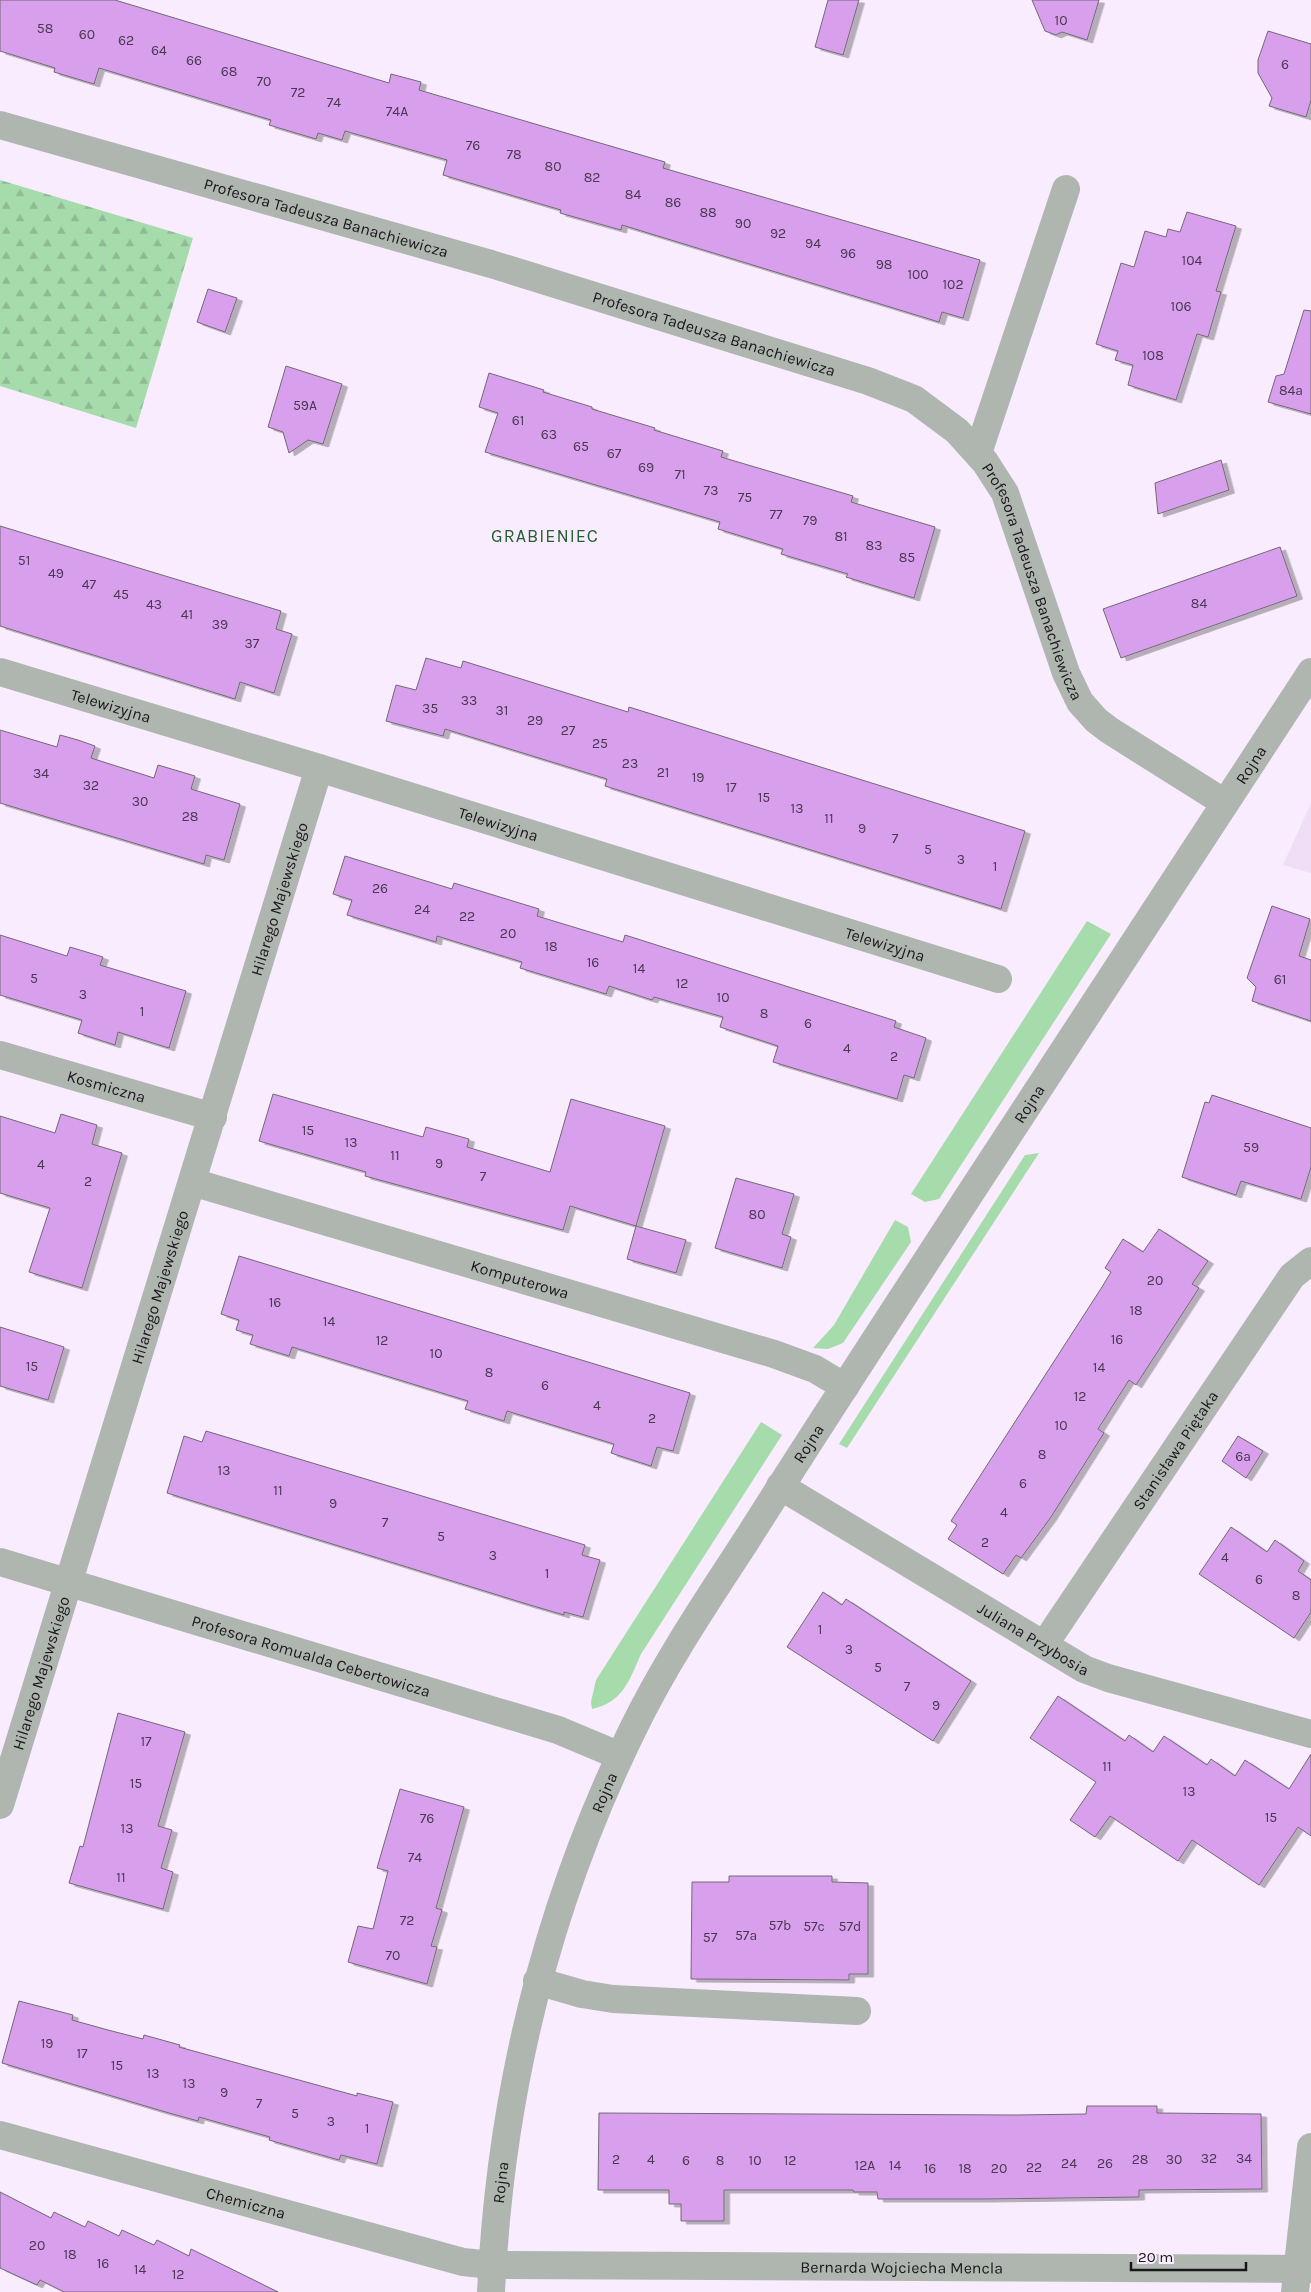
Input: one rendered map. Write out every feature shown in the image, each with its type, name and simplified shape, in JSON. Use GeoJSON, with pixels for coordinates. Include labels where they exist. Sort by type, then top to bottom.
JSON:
{"type":"FeatureCollection","features":[{"type":"Feature","properties":{"kind":"street","name":"Profesora Tadeusza Banachiewicza"},"geometry":{"type":"LineString","coordinates":[[0,125],[491,264],[848,373],[914,399],[957,431],[978,454],[1005,493],[1066,673],[1080,702],[1092,716],[1109,730],[1225,803]]}},
{"type":"Feature","properties":{"kind":"street"},"geometry":{"type":"LineString","coordinates":[[978,454],[1066,189]]}},
{"type":"Feature","properties":{"kind":"street","name":"Telewizyjna"},"geometry":{"type":"LineString","coordinates":[[0,672],[319,768],[998,979]]}},
{"type":"Feature","properties":{"kind":"street","name":"Rojna"},"geometry":{"type":"LineString","coordinates":[[490,2292],[501,2155],[519,2056],[537,1981],[580,1850],[620,1756],[663,1674],[780,1486],[1311,672]]}},
{"type":"Feature","properties":{"kind":"street","name":"Hilarego Majewskiego"},"geometry":{"type":"LineString","coordinates":[[0,1805],[319,768]]}},
{"type":"Feature","properties":{"kind":"street","name":"Kosmiczna"},"geometry":{"type":"LineString","coordinates":[[0,1055],[213,1117]]}},
{"type":"Feature","properties":{"kind":"street","name":"Komputerowa"},"geometry":{"type":"LineString","coordinates":[[192,1182],[774,1354],[815,1369],[844,1387]]}},
{"type":"Feature","properties":{"kind":"street","name":"Stanisława Piętaka"},"geometry":{"type":"LineString","coordinates":[[1044,1645],[1292,1276],[1311,1261]]}},
{"type":"Feature","properties":{"kind":"street","name":"Juliana Przybosia"},"geometry":{"type":"LineString","coordinates":[[780,1486],[1084,1669],[1108,1678],[1311,1734]]}},
{"type":"Feature","properties":{"kind":"street","name":"Profesora Romualda Cebertowicza"},"geometry":{"type":"LineString","coordinates":[[0,1562],[558,1730],[620,1756]]}},
{"type":"Feature","properties":{"kind":"street"},"geometry":{"type":"LineString","coordinates":[[537,1981],[606,1998],[857,2010]]}},
{"type":"Feature","properties":{"kind":"street","name":"Chemiczna"},"geometry":{"type":"LineString","coordinates":[[0,2135],[444,2258],[492,2265]]}},
{"type":"Feature","properties":{"kind":"street"},"geometry":{"type":"LineString","coordinates":[[1301,2276],[1311,2148]]}},
{"type":"Feature","properties":{"kind":"street","name":"Bernarda Wojciecha Mencla"},"geometry":{"type":"LineString","coordinates":[[492,2265],[1301,2276]]}},
{"type":"Feature","properties":{"kind":"shaded area"},"geometry":{"type":"Polygon","coordinates":[[[1311,803],[1311,873],[1283,865],[1311,803]]]}},
{"type":"Feature","properties":{"kind":"green space"},"geometry":{"type":"Polygon","coordinates":[[[0,180],[193,238],[136,428],[0,386],[0,180]]]}},
{"type":"Feature","properties":{"kind":"green space"},"geometry":{"type":"Polygon","coordinates":[[[1087,921],[1111,934],[939,1199],[925,1202],[911,1194],[1087,921]]]}},
{"type":"Feature","properties":{"kind":"green space"},"geometry":{"type":"Polygon","coordinates":[[[1039,1153],[847,1448],[839,1444],[1025,1155],[1039,1153]]]}},
{"type":"Feature","properties":{"kind":"green space"},"geometry":{"type":"Polygon","coordinates":[[[895,1220],[908,1227],[911,1242],[843,1343],[828,1349],[813,1348],[834,1325],[895,1220]]]}},
{"type":"Feature","properties":{"kind":"green space"},"geometry":{"type":"Polygon","coordinates":[[[761,1422],[782,1435],[641,1654],[624,1689],[618,1696],[603,1706],[592,1709],[591,1702],[596,1680],[761,1422]]]}},
{"type":"Feature","properties":{"kind":"building"},"geometry":{"type":"Polygon","coordinates":[[[0,0],[115,0],[389,83],[391,74],[421,82],[419,90],[665,162],[663,168],[980,260],[963,318],[942,312],[939,322],[622,225],[621,230],[560,213],[561,210],[443,175],[447,160],[345,131],[342,140],[318,133],[316,139],[269,125],[271,120],[99,68],[94,84],[54,72],[55,68],[0,51],[0,0]]]}},
{"type":"Feature","properties":{"kind":"building"},"geometry":{"type":"Polygon","coordinates":[[[828,0],[859,0],[843,55],[815,47],[828,0]]]}},
{"type":"Feature","properties":{"kind":"building"},"geometry":{"type":"Polygon","coordinates":[[[1032,0],[1099,0],[1087,40],[1062,32],[1056,35],[1045,31],[1032,0]]]}},
{"type":"Feature","properties":{"kind":"building"},"geometry":{"type":"Polygon","coordinates":[[[1268,31],[1311,44],[1311,100],[1306,117],[1269,106],[1272,98],[1258,73],[1258,60],[1268,31]]]}},
{"type":"Feature","properties":{"kind":"building"},"geometry":{"type":"Polygon","coordinates":[[[1187,212],[1236,226],[1216,291],[1221,292],[1208,337],[1197,334],[1176,400],[1128,385],[1133,365],[1115,360],[1118,351],[1096,344],[1121,263],[1134,267],[1145,231],[1166,237],[1168,229],[1180,232],[1187,212]]]}},
{"type":"Feature","properties":{"kind":"building"},"geometry":{"type":"Polygon","coordinates":[[[208,289],[237,298],[225,332],[197,322],[208,289]]]}},
{"type":"Feature","properties":{"kind":"building"},"geometry":{"type":"Polygon","coordinates":[[[1304,310],[1311,311],[1311,414],[1268,402],[1276,376],[1284,374],[1304,310]]]}},
{"type":"Feature","properties":{"kind":"building"},"geometry":{"type":"Polygon","coordinates":[[[286,366],[342,384],[323,444],[308,440],[289,453],[283,432],[268,427],[286,366]]]}},
{"type":"Feature","properties":{"kind":"building"},"geometry":{"type":"Polygon","coordinates":[[[489,373],[544,390],[543,392],[592,407],[592,409],[655,428],[654,430],[723,451],[721,457],[853,496],[851,502],[935,527],[914,598],[846,577],[848,574],[781,554],[783,549],[718,529],[720,522],[485,452],[498,413],[479,407],[489,373]]]}},
{"type":"Feature","properties":{"kind":"building"},"geometry":{"type":"Polygon","coordinates":[[[1221,460],[1229,490],[1158,514],[1155,483],[1221,460]]]}},
{"type":"Feature","properties":{"kind":"building"},"geometry":{"type":"Polygon","coordinates":[[[0,526],[281,611],[276,629],[292,634],[274,693],[240,682],[235,699],[0,626],[0,526]]]}},
{"type":"Feature","properties":{"kind":"building"},"geometry":{"type":"Polygon","coordinates":[[[1280,547],[1297,596],[1121,658],[1103,609],[1280,547]]]}},
{"type":"Feature","properties":{"kind":"building"},"geometry":{"type":"Polygon","coordinates":[[[426,658],[461,668],[463,661],[628,712],[629,707],[1025,831],[1001,909],[605,786],[607,779],[445,729],[443,736],[386,721],[396,685],[416,690],[426,658]]]}},
{"type":"Feature","properties":{"kind":"building"},"geometry":{"type":"Polygon","coordinates":[[[0,730],[57,747],[60,735],[78,740],[95,746],[91,758],[154,778],[158,765],[195,776],[191,789],[240,804],[224,860],[206,855],[204,864],[0,803],[0,730]]]}},
{"type":"Feature","properties":{"kind":"building"},"geometry":{"type":"Polygon","coordinates":[[[345,856],[452,889],[454,883],[539,909],[537,916],[623,942],[625,935],[896,1021],[894,1027],[926,1038],[914,1078],[904,1075],[897,1099],[773,1062],[778,1046],[720,1027],[723,1017],[654,997],[652,1000],[609,986],[606,994],[520,968],[522,962],[437,936],[436,942],[347,915],[352,900],[333,894],[345,856]]]}},
{"type":"Feature","properties":{"kind":"building"},"geometry":{"type":"Polygon","coordinates":[[[1272,906],[1310,919],[1299,956],[1311,960],[1311,1021],[1252,1001],[1256,987],[1247,978],[1272,906]]]}},
{"type":"Feature","properties":{"kind":"building"},"geometry":{"type":"Polygon","coordinates":[[[0,935],[67,956],[70,947],[103,957],[100,965],[186,991],[169,1048],[118,1032],[115,1045],[78,1033],[82,1020],[0,995],[0,935]]]}},
{"type":"Feature","properties":{"kind":"building"},"geometry":{"type":"Polygon","coordinates":[[[273,1094],[423,1137],[426,1127],[469,1139],[467,1147],[550,1172],[571,1099],[665,1126],[636,1226],[570,1206],[563,1230],[365,1176],[366,1172],[259,1141],[273,1094]]]}},
{"type":"Feature","properties":{"kind":"building"},"geometry":{"type":"Polygon","coordinates":[[[1212,1095],[1311,1128],[1311,1167],[1301,1199],[1241,1181],[1236,1195],[1182,1177],[1205,1102],[1209,1103],[1212,1095]]]}},
{"type":"Feature","properties":{"kind":"building"},"geometry":{"type":"Polygon","coordinates":[[[61,1114],[97,1125],[92,1144],[122,1153],[82,1288],[29,1272],[50,1208],[0,1193],[0,1116],[55,1133],[61,1114]]]}},
{"type":"Feature","properties":{"kind":"building"},"geometry":{"type":"Polygon","coordinates":[[[736,1178],[794,1194],[782,1234],[791,1237],[782,1268],[715,1248],[736,1178]]]}},
{"type":"Feature","properties":{"kind":"building"},"geometry":{"type":"Polygon","coordinates":[[[636,1226],[686,1240],[676,1273],[627,1259],[636,1226]]]}},
{"type":"Feature","properties":{"kind":"building"},"geometry":{"type":"Polygon","coordinates":[[[1159,1229],[1208,1261],[1192,1284],[1199,1288],[1136,1385],[1129,1380],[1098,1429],[1104,1433],[1051,1517],[1021,1558],[1016,1555],[1003,1574],[948,1539],[957,1525],[951,1521],[1102,1287],[1111,1272],[1105,1268],[1123,1239],[1143,1252],[1159,1229]]]}},
{"type":"Feature","properties":{"kind":"building"},"geometry":{"type":"Polygon","coordinates":[[[239,1256],[690,1393],[673,1451],[657,1447],[651,1466],[611,1453],[614,1444],[507,1411],[504,1421],[465,1409],[468,1401],[292,1347],[289,1356],[250,1344],[253,1335],[236,1330],[239,1320],[221,1314],[239,1256]]]}},
{"type":"Feature","properties":{"kind":"building"},"geometry":{"type":"Polygon","coordinates":[[[0,1327],[64,1347],[48,1400],[0,1386],[0,1327]]]}},
{"type":"Feature","properties":{"kind":"building"},"geometry":{"type":"Polygon","coordinates":[[[206,1431],[585,1545],[582,1555],[600,1560],[583,1617],[564,1612],[564,1615],[530,1605],[167,1493],[184,1436],[202,1442],[206,1431]]]}},
{"type":"Feature","properties":{"kind":"building"},"geometry":{"type":"Polygon","coordinates":[[[1238,1436],[1263,1451],[1246,1478],[1222,1461],[1238,1436]]]}},
{"type":"Feature","properties":{"kind":"building"},"geometry":{"type":"Polygon","coordinates":[[[1231,1527],[1267,1552],[1275,1540],[1304,1561],[1298,1571],[1311,1580],[1311,1612],[1294,1638],[1199,1574],[1231,1527]]]}},
{"type":"Feature","properties":{"kind":"building"},"geometry":{"type":"Polygon","coordinates":[[[823,1592],[842,1605],[846,1599],[971,1681],[933,1741],[787,1647],[823,1592]]]}},
{"type":"Feature","properties":{"kind":"building"},"geometry":{"type":"Polygon","coordinates":[[[1058,1696],[1125,1741],[1129,1735],[1153,1752],[1164,1736],[1207,1765],[1211,1759],[1235,1776],[1245,1760],[1289,1789],[1311,1754],[1311,1836],[1298,1827],[1259,1885],[1192,1840],[1178,1861],[1110,1816],[1095,1837],[1070,1820],[1096,1782],[1030,1738],[1058,1696]]]}},
{"type":"Feature","properties":{"kind":"building"},"geometry":{"type":"Polygon","coordinates":[[[118,1713],[185,1732],[158,1826],[172,1830],[161,1868],[173,1872],[163,1909],[69,1883],[80,1846],[83,1847],[118,1713]]]}},
{"type":"Feature","properties":{"kind":"building"},"geometry":{"type":"Polygon","coordinates":[[[400,1789],[464,1807],[436,1908],[442,1910],[431,1946],[437,1947],[427,1984],[348,1962],[358,1926],[373,1929],[388,1871],[377,1868],[400,1789]]]}},
{"type":"Feature","properties":{"kind":"building"},"geometry":{"type":"Polygon","coordinates":[[[729,1876],[832,1876],[832,1882],[868,1883],[868,1974],[849,1974],[849,1980],[691,1979],[692,1882],[729,1882],[729,1876]]]}},
{"type":"Feature","properties":{"kind":"building"},"geometry":{"type":"Polygon","coordinates":[[[19,2001],[73,2015],[72,2020],[108,2030],[143,2039],[144,2035],[180,2045],[179,2047],[357,2096],[357,2093],[393,2102],[377,2164],[341,2155],[339,2160],[269,2140],[270,2137],[199,2117],[198,2121],[2,2063],[19,2001]]]}},
{"type":"Feature","properties":{"kind":"building"},"geometry":{"type":"Polygon","coordinates":[[[1087,2106],[1157,2106],[1157,2113],[1261,2114],[1262,2189],[1139,2190],[1139,2197],[987,2199],[878,2199],[877,2192],[854,2192],[853,2190],[724,2190],[724,2221],[681,2221],[681,2204],[669,2204],[669,2190],[598,2190],[599,2113],[1086,2114],[1087,2106]]]}},
{"type":"Feature","properties":{"kind":"building"},"geometry":{"type":"Polygon","coordinates":[[[0,2192],[51,2218],[54,2212],[85,2227],[88,2221],[119,2236],[122,2230],[154,2245],[157,2240],[189,2256],[191,2249],[278,2292],[64,2292],[40,2280],[37,2285],[0,2268],[0,2192]]]}},
{"type":"Feature","properties":{"kind":"district","name":"GRABIENIEC"},"geometry":{"type":"Point","coordinates":[545,536]}}]}
